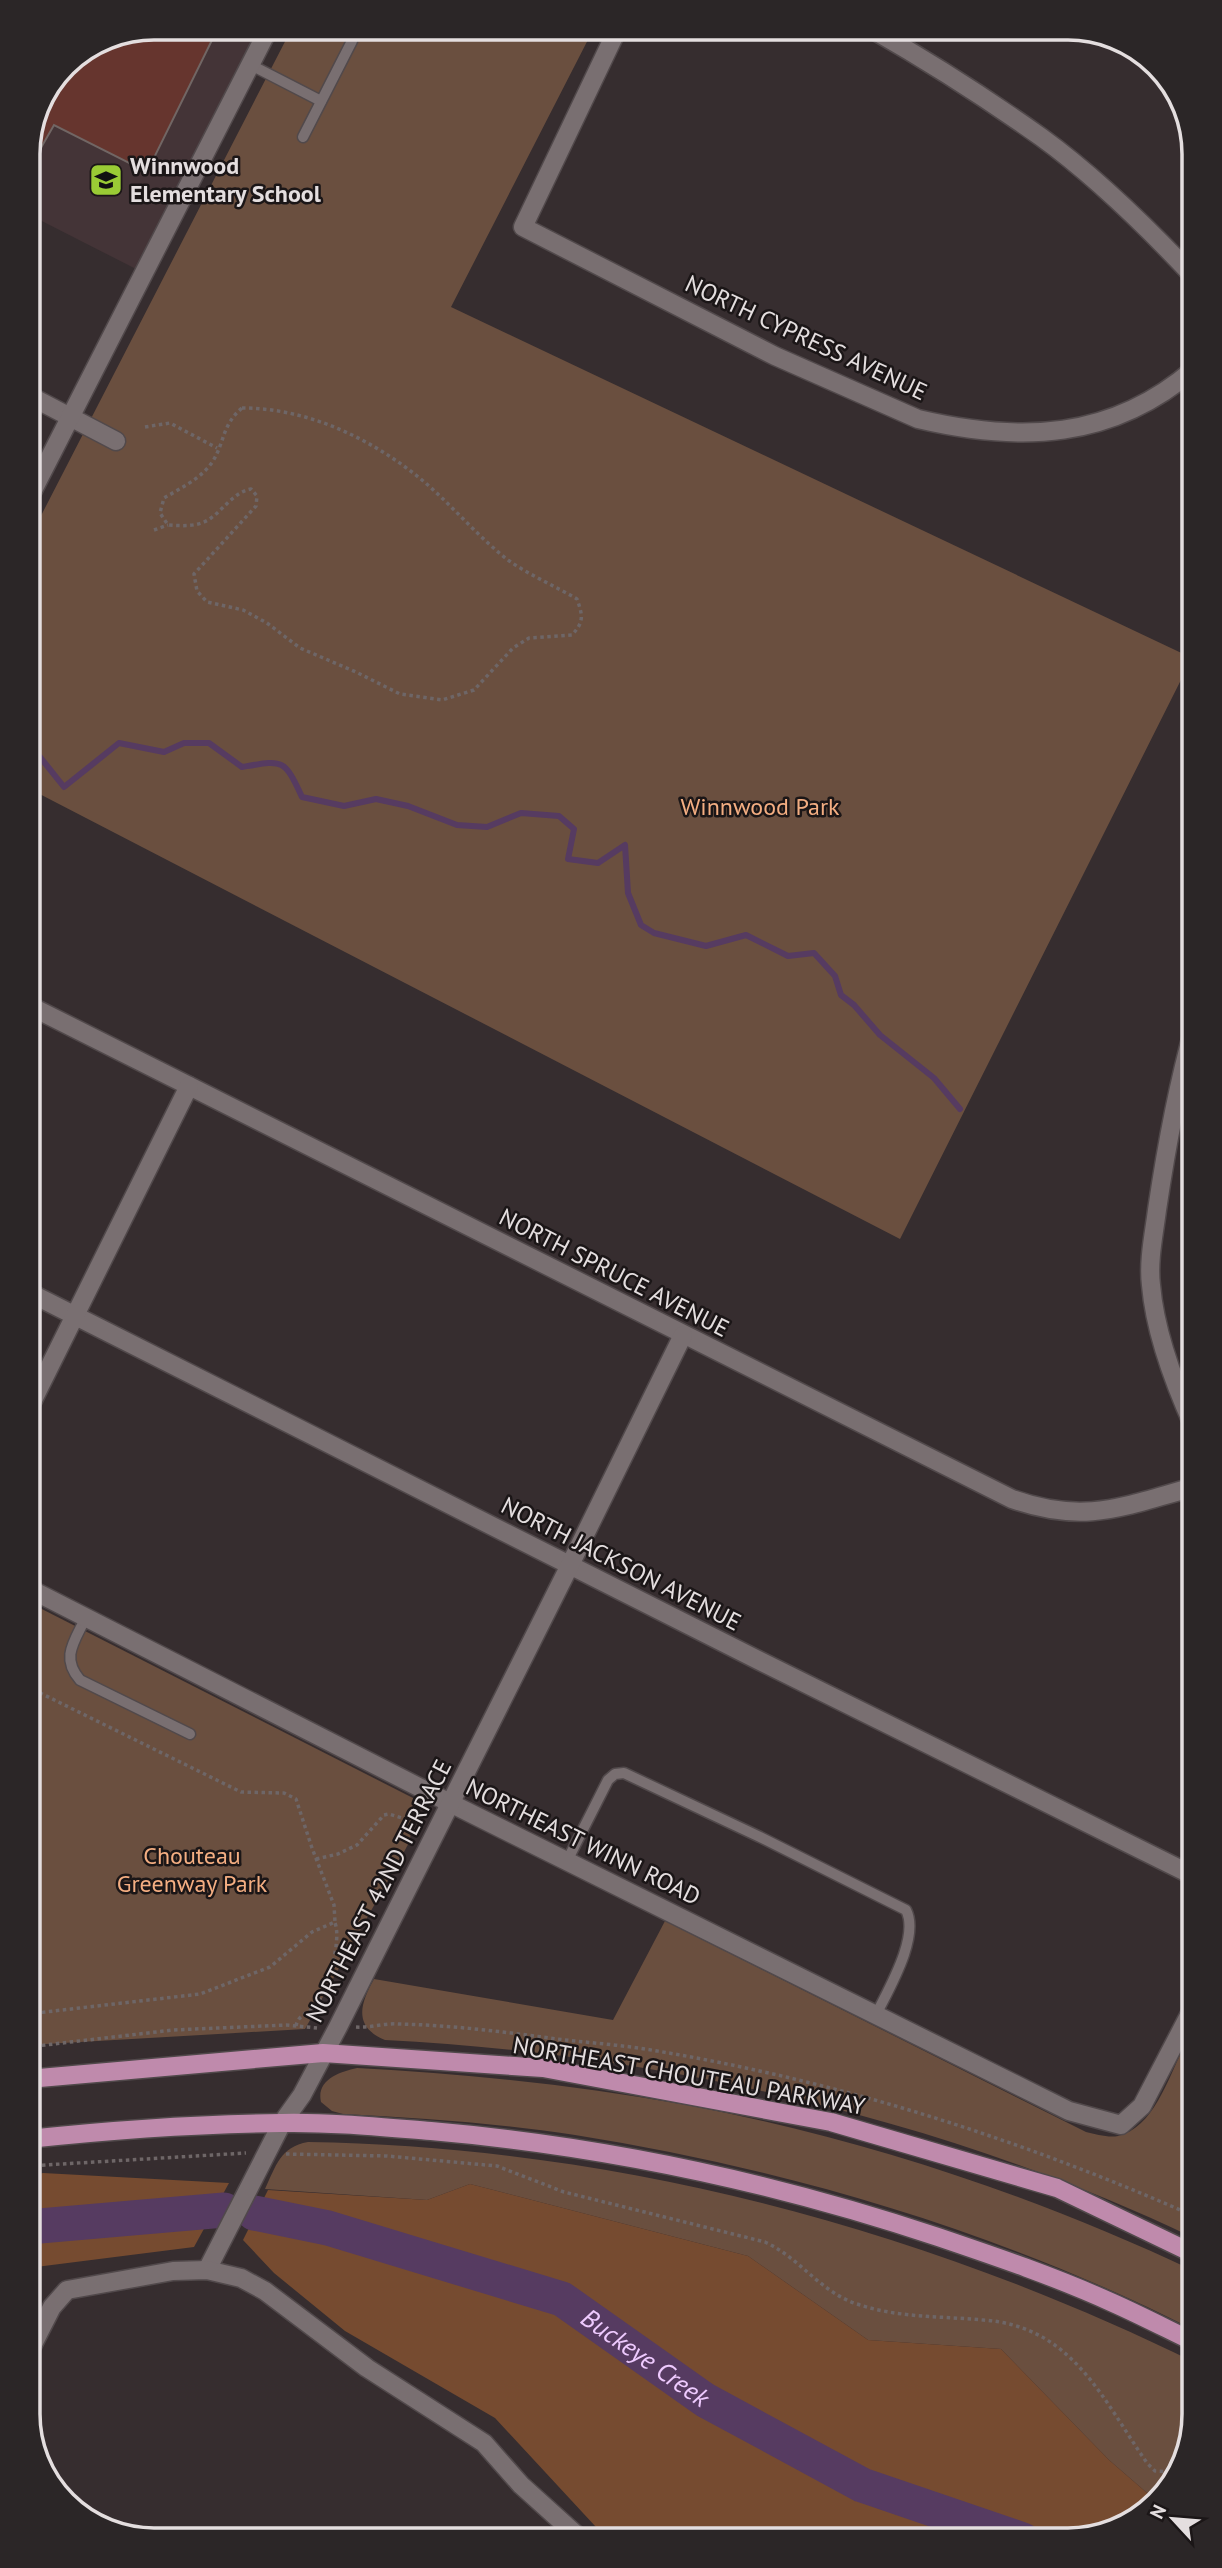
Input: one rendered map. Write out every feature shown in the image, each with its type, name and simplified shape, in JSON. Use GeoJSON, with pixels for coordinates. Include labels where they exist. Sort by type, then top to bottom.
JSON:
{"type":"FeatureCollection","features":[{"type":"Feature","properties":{"kind":"main road","name":"NORTHEAST CHOUTEAU PARKWAY"},"geometry":{"type":"LineString","coordinates":[[40,2078],[323,2053],[543,2068],[831,2122],[1057,2188],[1182,2248]]}},
{"type":"Feature","properties":{"kind":"main road"},"geometry":{"type":"LineString","coordinates":[[40,2138],[164,2128],[282,2123],[354,2125],[492,2136],[597,2150],[711,2172],[877,2217],[1011,2262],[1112,2302],[1182,2337]]}},
{"type":"Feature","properties":{"kind":"street"},"geometry":{"type":"LineString","coordinates":[[40,477],[251,65],[261,40]]}},
{"type":"Feature","properties":{"kind":"street","name":"NORTH CYPRESS AVENUE"},"geometry":{"type":"LineString","coordinates":[[612,40],[523,227],[775,356],[918,419],[935,423],[987,432],[1032,435],[1072,430],[1098,424],[1146,403],[1182,378]]}},
{"type":"Feature","properties":{"kind":"street"},"geometry":{"type":"LineString","coordinates":[[889,40],[1042,138],[1120,204],[1182,265]]}},
{"type":"Feature","properties":{"kind":"street"},"geometry":{"type":"LineString","coordinates":[[40,401],[116,440]]}},
{"type":"Feature","properties":{"kind":"street","name":"NORTH SPRUCE AVENUE"},"geometry":{"type":"LineString","coordinates":[[40,1011],[1025,1504],[1076,1513],[1102,1512],[1182,1490]]}},
{"type":"Feature","properties":{"kind":"street"},"geometry":{"type":"LineString","coordinates":[[1182,1072],[1165,1152],[1150,1283],[1157,1320],[1182,1397]]}},
{"type":"Feature","properties":{"kind":"street"},"geometry":{"type":"LineString","coordinates":[[40,1386],[189,1086]]}},
{"type":"Feature","properties":{"kind":"street","name":"NORTH JACKSON AVENUE"},"geometry":{"type":"LineString","coordinates":[[40,1298],[1182,1870]]}},
{"type":"Feature","properties":{"kind":"street","name":"NORTHEAST 42ND TERRACE"},"geometry":{"type":"LineString","coordinates":[[207,2270],[282,2123],[302,2095],[684,1335]]}},
{"type":"Feature","properties":{"kind":"street","name":"NORTHEAST WINN ROAD"},"geometry":{"type":"LineString","coordinates":[[40,1594],[450,1803],[1069,2111],[1121,2125],[1142,2106],[1182,2029]]}},
{"type":"Feature","properties":{"kind":"street"},"geometry":{"type":"LineString","coordinates":[[40,2330],[52,2307],[67,2290],[173,2271],[207,2270],[241,2278],[265,2291],[341,2349],[484,2443],[521,2485],[569,2528]]}},
{"type":"Feature","properties":{"kind":"lane"},"geometry":{"type":"LineString","coordinates":[[303,137],[352,41]]}},
{"type":"Feature","properties":{"kind":"lane"},"geometry":{"type":"LineString","coordinates":[[251,65],[321,101]]}},
{"type":"Feature","properties":{"kind":"lane"},"geometry":{"type":"LineString","coordinates":[[86,1617],[69,1654],[70,1669],[80,1680],[190,1734]]}},
{"type":"Feature","properties":{"kind":"lane"},"geometry":{"type":"LineString","coordinates":[[567,1861],[608,1780],[615,1774],[624,1773],[760,1837],[906,1910],[910,1918],[908,1938],[901,1962],[876,2015]]}},
{"type":"Feature","properties":{"kind":"path"},"geometry":{"type":"LineString","coordinates":[[155,530],[168,525],[190,526],[210,519],[241,491],[251,489],[257,496],[256,506],[194,574],[197,591],[207,602],[243,611],[267,623],[300,648],[400,694],[442,700],[474,690],[513,648],[529,638],[572,635],[582,624],[583,615],[578,599],[509,561],[422,480],[369,443],[327,424],[266,408],[242,408],[231,418],[212,462],[192,482],[164,498],[160,513],[168,525]]}},
{"type":"Feature","properties":{"kind":"path"},"geometry":{"type":"LineString","coordinates":[[145,427],[170,423],[218,448]]}},
{"type":"Feature","properties":{"kind":"path"},"geometry":{"type":"LineString","coordinates":[[40,1693],[240,1792],[284,1793],[296,1799],[334,1905],[338,1934],[331,1969],[318,2002],[300,2016],[296,2026]]}},
{"type":"Feature","properties":{"kind":"path"},"geometry":{"type":"LineString","coordinates":[[316,1859],[338,1854],[357,1845],[384,1815],[398,1816],[417,1824],[450,1803]]}},
{"type":"Feature","properties":{"kind":"path"},"geometry":{"type":"LineString","coordinates":[[40,2013],[200,1994],[270,1967],[312,1932],[335,1922]]}},
{"type":"Feature","properties":{"kind":"path"},"geometry":{"type":"LineString","coordinates":[[40,2165],[233,2152],[387,2156],[497,2166],[564,2192],[765,2242],[780,2249],[839,2298],[872,2309],[919,2317],[984,2320],[1026,2328],[1063,2349],[1079,2364],[1147,2463],[1155,2471],[1166,2472]]}},
{"type":"Feature","properties":{"kind":"shaded area","name":"Winnwood Elementary School"},"geometry":{"type":"Polygon","coordinates":[[[154,40],[254,40],[138,270],[40,220],[40,147],[52,104],[64,85],[79,69],[118,46],[154,40]]]}},
{"type":"Feature","properties":{"kind":"shaded area"},"geometry":{"type":"Polygon","coordinates":[[[40,2174],[229,2183],[194,2247],[40,2266],[40,2174]]]}},
{"type":"Feature","properties":{"kind":"shaded area"},"geometry":{"type":"Polygon","coordinates":[[[470,2184],[748,2256],[868,2340],[1001,2349],[1109,2460],[1138,2485],[1138,2503],[1111,2519],[1090,2526],[1068,2528],[597,2528],[495,2418],[345,2331],[274,2273],[243,2240],[268,2190],[427,2200],[470,2184]]]}},
{"type":"Feature","properties":{"kind":"green space","name":"Winnwood Park"},"geometry":{"type":"Polygon","coordinates":[[[286,40],[588,40],[451,307],[1182,653],[1182,678],[900,1239],[40,794],[40,518],[286,40]]]}},
{"type":"Feature","properties":{"kind":"green space","name":"Chouteau Greenway Park"},"geometry":{"type":"Polygon","coordinates":[[[40,1608],[413,1798],[410,1841],[305,2029],[40,2044],[40,1608]]]}},
{"type":"Feature","properties":{"kind":"green space"},"geometry":{"type":"Polygon","coordinates":[[[665,1921],[1086,2132],[1118,2136],[1141,2123],[1158,2101],[1182,2051],[1182,2233],[1099,2196],[1001,2159],[901,2127],[696,2077],[592,2060],[385,2040],[368,2028],[362,2014],[365,1997],[374,1979],[613,2020],[665,1921]]]}},
{"type":"Feature","properties":{"kind":"green space"},"geometry":{"type":"Polygon","coordinates":[[[357,2068],[440,2074],[605,2092],[752,2118],[882,2152],[1009,2194],[1182,2265],[1182,2324],[1046,2263],[970,2234],[892,2208],[735,2166],[655,2149],[546,2131],[332,2111],[321,2102],[320,2094],[330,2078],[357,2068]]]}},
{"type":"Feature","properties":{"kind":"green space"},"geometry":{"type":"Polygon","coordinates":[[[308,2142],[423,2147],[538,2160],[651,2178],[763,2203],[874,2234],[982,2271],[1089,2314],[1182,2357],[1182,2414],[1178,2443],[1163,2477],[1157,2484],[1138,2485],[1109,2460],[1001,2349],[868,2340],[748,2256],[470,2184],[427,2200],[265,2189],[276,2165],[291,2148],[308,2142]]]}},
{"type":"Feature","properties":{"kind":"building"},"geometry":{"type":"Polygon","coordinates":[[[212,40],[147,172],[54,125],[40,150],[44,125],[52,104],[64,85],[79,69],[97,56],[132,42],[212,40]]]}},
{"type":"Feature","properties":{"kind":"waterway"},"geometry":{"type":"LineString","coordinates":[[40,757],[64,787],[119,743],[164,752],[184,743],[209,743],[242,767],[266,763],[281,765],[291,775],[302,797],[344,806],[376,799],[408,806],[457,825],[487,827],[521,813],[559,816],[574,829],[568,859],[598,863],[625,845],[628,893],[641,925],[654,933],[706,946],[746,935],[788,956],[814,953],[835,976],[841,995],[854,1005],[880,1035],[934,1078],[960,1109]]}},
{"type":"Feature","properties":{"kind":"waterway","name":"Buckeye Creek"},"geometry":{"type":"LineString","coordinates":[[40,2226],[224,2210]]}},
{"type":"Feature","properties":{"kind":"waterway","name":"Buckeye Creek"},"geometry":{"type":"LineString","coordinates":[[254,2213],[328,2228],[562,2299],[705,2400],[862,2485],[988,2528]]}},
{"type":"Feature","properties":{"kind":"place","name":"Winnwood Elementary School"},"geometry":{"type":"Point","coordinates":[106,180]}}]}
